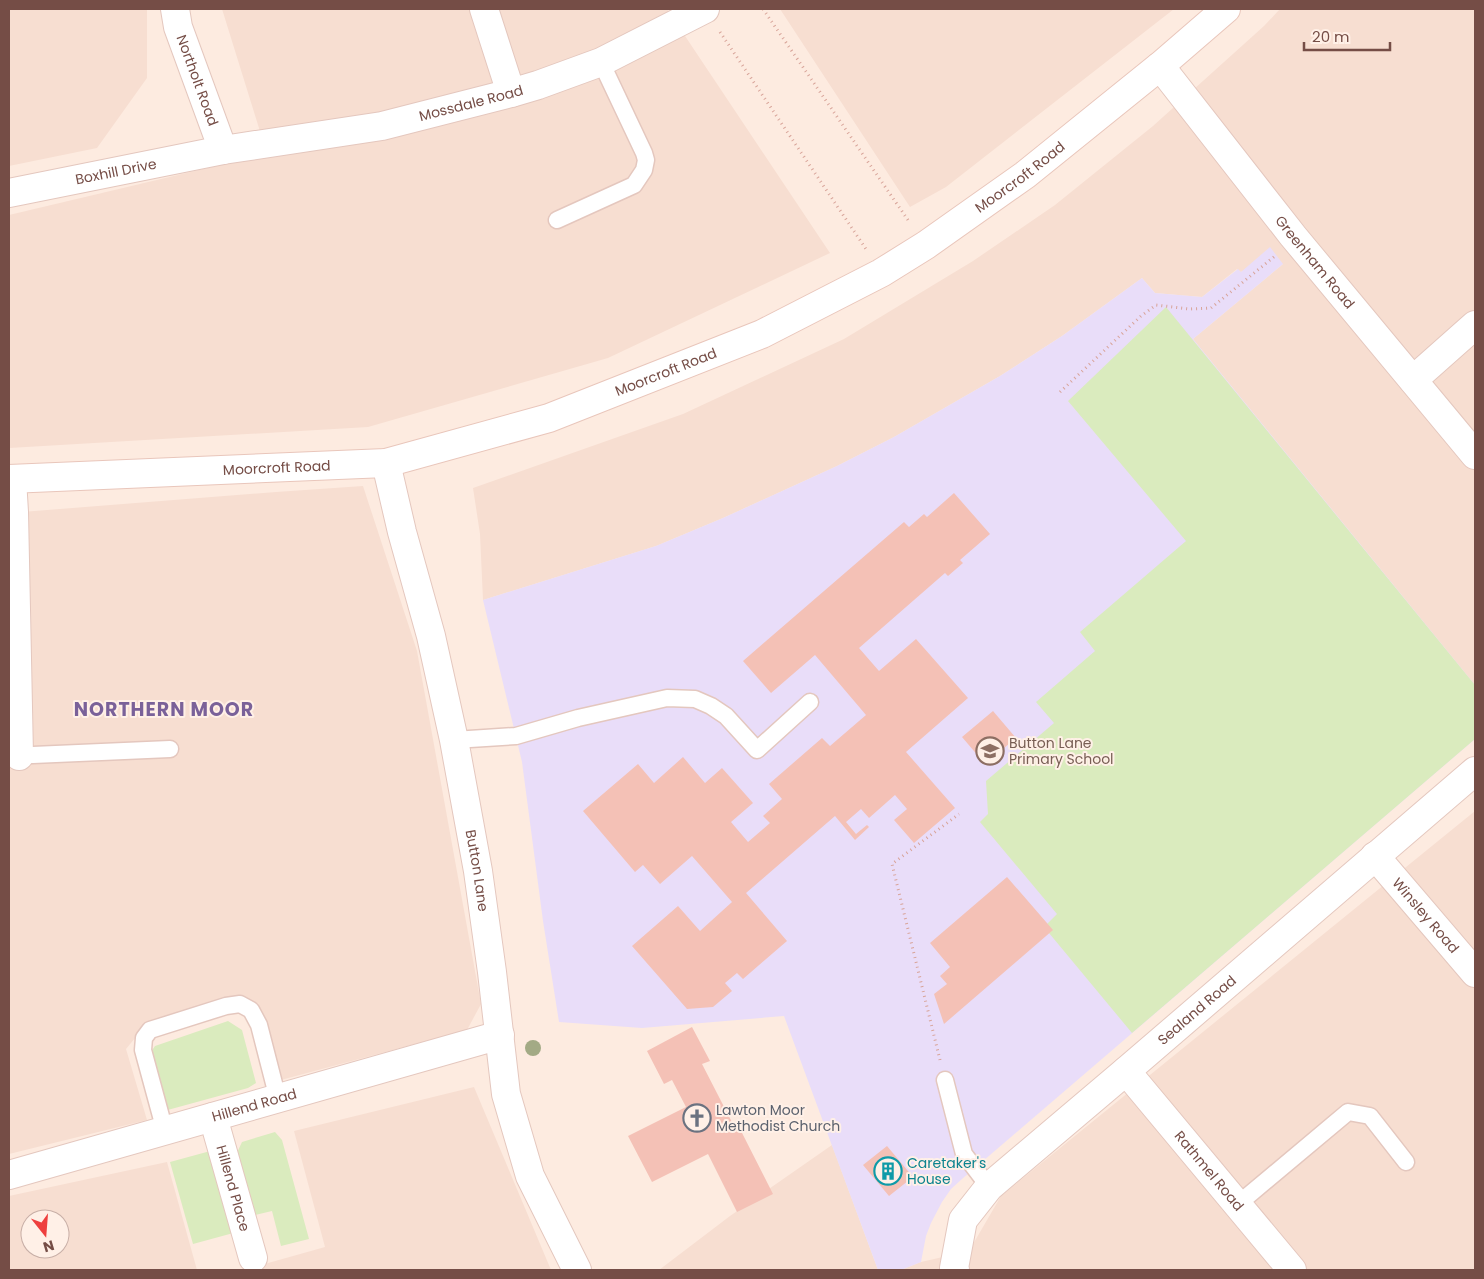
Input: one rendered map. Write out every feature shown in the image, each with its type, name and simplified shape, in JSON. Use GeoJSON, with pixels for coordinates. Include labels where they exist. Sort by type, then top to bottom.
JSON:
{"type":"FeatureCollection","features":[{"type":"Feature","properties":{"kind":"street","name":"Northolt Road"},"geometry":{"type":"LineString","coordinates":[[175,9],[178,27],[223,150]]}},
{"type":"Feature","properties":{"kind":"street"},"geometry":{"type":"LineString","coordinates":[[484,9],[511,93]]}},
{"type":"Feature","properties":{"kind":"street","name":"Moorcroft Road"},"geometry":{"type":"LineString","coordinates":[[10,479],[386,463],[549,418],[762,334],[882,273],[926,245],[1025,175],[1160,66],[1226,9]]}},
{"type":"Feature","properties":{"kind":"street","name":"Mossdale Road"},"geometry":{"type":"LineString","coordinates":[[223,150],[382,126],[511,93],[601,62],[710,17]]}},
{"type":"Feature","properties":{"kind":"street","name":"Greenham Road"},"geometry":{"type":"LineString","coordinates":[[1160,66],[1293,236],[1475,455]]}},
{"type":"Feature","properties":{"kind":"street","name":"Boxhill Drive"},"geometry":{"type":"LineString","coordinates":[[9,193],[223,150]]}},
{"type":"Feature","properties":{"kind":"street"},"geometry":{"type":"LineString","coordinates":[[1413,380],[1475,326]]}},
{"type":"Feature","properties":{"kind":"street","name":"Button Lane"},"geometry":{"type":"LineString","coordinates":[[386,463],[402,532],[431,636],[454,740],[478,871],[506,1094],[530,1176],[578,1270]]}},
{"type":"Feature","properties":{"kind":"street"},"geometry":{"type":"LineString","coordinates":[[10,479],[14,522],[14,756]]}},
{"type":"Feature","properties":{"kind":"street","name":"Sealand Road"},"geometry":{"type":"LineString","coordinates":[[955,1270],[963,1220],[989,1187],[1475,771]]}},
{"type":"Feature","properties":{"kind":"street","name":"Winsley Road"},"geometry":{"type":"LineString","coordinates":[[1375,856],[1475,972]]}},
{"type":"Feature","properties":{"kind":"street","name":"Hillend Road"},"geometry":{"type":"LineString","coordinates":[[9,1175],[500,1035]]}},
{"type":"Feature","properties":{"kind":"street","name":"Rathmel Road"},"geometry":{"type":"LineString","coordinates":[[1126,1071],[1292,1270]]}},
{"type":"Feature","properties":{"kind":"street","name":"Hillend Place"},"geometry":{"type":"LineString","coordinates":[[213,1117],[253,1258]]}},
{"type":"Feature","properties":{"kind":"lane"},"geometry":{"type":"LineString","coordinates":[[556,220],[634,185],[644,170],[646,160],[644,153],[601,62]]}},
{"type":"Feature","properties":{"kind":"lane"},"geometry":{"type":"LineString","coordinates":[[454,740],[516,736],[578,718],[667,698],[695,699],[711,706],[726,716],[757,750],[810,702]]}},
{"type":"Feature","properties":{"kind":"lane"},"geometry":{"type":"LineString","coordinates":[[14,756],[170,749]]}},
{"type":"Feature","properties":{"kind":"lane"},"geometry":{"type":"LineString","coordinates":[[165,1131],[143,1050],[144,1038],[150,1030],[226,1006],[240,1004],[251,1010],[259,1025],[278,1099]]}},
{"type":"Feature","properties":{"kind":"lane"},"geometry":{"type":"LineString","coordinates":[[944,1080],[964,1154],[989,1187]]}},
{"type":"Feature","properties":{"kind":"lane"},"geometry":{"type":"LineString","coordinates":[[1237,1205],[1348,1112],[1370,1116],[1406,1162]]}},
{"type":"Feature","properties":{"kind":"path"},"geometry":{"type":"LineString","coordinates":[[763,9],[926,245]]}},
{"type":"Feature","properties":{"kind":"path"},"geometry":{"type":"LineString","coordinates":[[710,17],[882,273]]}},
{"type":"Feature","properties":{"kind":"path"},"geometry":{"type":"LineString","coordinates":[[1060,392],[1141,316],[1156,305],[1189,309],[1211,308],[1276,256],[1293,236]]}},
{"type":"Feature","properties":{"kind":"path"},"geometry":{"type":"LineString","coordinates":[[944,1080],[892,864],[959,814]]}},
{"type":"Feature","properties":{"kind":"shaded area"},"geometry":{"type":"Polygon","coordinates":[[[9,9],[147,9],[147,78],[97,148],[9,166],[9,9]]]}},
{"type":"Feature","properties":{"kind":"shaded area"},"geometry":{"type":"Polygon","coordinates":[[[222,9],[667,9],[830,253],[608,358],[368,427],[9,448],[9,215],[267,154],[222,9]]]}},
{"type":"Feature","properties":{"kind":"shaded area"},"geometry":{"type":"Polygon","coordinates":[[[780,9],[1174,9],[946,187],[910,207],[780,9]]]}},
{"type":"Feature","properties":{"kind":"shaded area"},"geometry":{"type":"Polygon","coordinates":[[[1280,9],[1475,9],[1475,685],[1193,339],[1283,264],[1240,272],[1237,269],[1202,297],[1155,293],[1142,278],[1062,336],[1000,376],[894,437],[837,466],[656,546],[483,600],[480,534],[473,488],[683,414],[844,339],[973,261],[1055,205],[1153,126],[1264,26],[1280,9]]]}},
{"type":"Feature","properties":{"kind":"shaded area","name":"Button Lane Primary School"},"geometry":{"type":"Polygon","coordinates":[[[1270,247],[1283,264],[1193,339],[1475,685],[1475,739],[951,1189],[931,1223],[926,1236],[921,1262],[901,1270],[878,1270],[784,1016],[642,1028],[559,1022],[543,921],[522,762],[483,600],[656,546],[837,466],[894,437],[1000,376],[1062,336],[1142,278],[1155,293],[1202,297],[1238,269],[1241,272],[1270,247]]]}},
{"type":"Feature","properties":{"kind":"shaded area"},"geometry":{"type":"Polygon","coordinates":[[[363,486],[417,651],[481,1004],[467,1030],[281,1080],[258,1003],[234,1001],[140,1032],[126,1049],[147,1120],[9,1154],[9,513],[363,486]]]}},
{"type":"Feature","properties":{"kind":"shaded area"},"geometry":{"type":"Polygon","coordinates":[[[1475,811],[1475,1270],[901,1270],[921,1262],[969,1251],[1001,1196],[1475,811]]]}},
{"type":"Feature","properties":{"kind":"shaded area"},"geometry":{"type":"Polygon","coordinates":[[[474,1087],[551,1270],[243,1270],[325,1247],[294,1131],[474,1087]]]}},
{"type":"Feature","properties":{"kind":"shaded area"},"geometry":{"type":"Polygon","coordinates":[[[832,1145],[878,1270],[659,1270],[730,1216],[832,1145]]]}},
{"type":"Feature","properties":{"kind":"shaded area"},"geometry":{"type":"Polygon","coordinates":[[[167,1162],[197,1270],[9,1270],[9,1196],[167,1162]]]}},
{"type":"Feature","properties":{"kind":"green space"},"geometry":{"type":"Polygon","coordinates":[[[1166,307],[1475,685],[1475,739],[1132,1033],[1044,927],[1057,914],[980,822],[988,814],[986,781],[1054,723],[1036,702],[1095,651],[1080,632],[1186,541],[1068,401],[1166,307]]]}},
{"type":"Feature","properties":{"kind":"green space"},"geometry":{"type":"Polygon","coordinates":[[[228,1021],[242,1030],[256,1083],[248,1088],[164,1111],[149,1055],[155,1046],[228,1021]]]}},
{"type":"Feature","properties":{"kind":"green space"},"geometry":{"type":"Polygon","coordinates":[[[275,1132],[282,1140],[309,1239],[281,1246],[272,1211],[251,1216],[235,1157],[242,1142],[275,1132]]]}},
{"type":"Feature","properties":{"kind":"green space"},"geometry":{"type":"Polygon","coordinates":[[[214,1150],[237,1232],[193,1244],[170,1162],[214,1150]]]}},
{"type":"Feature","properties":{"kind":"building"},"geometry":{"type":"Polygon","coordinates":[[[954,493],[990,534],[960,560],[963,563],[948,576],[945,573],[859,648],[879,671],[916,639],[968,698],[906,752],[955,808],[914,843],[894,820],[907,809],[895,795],[869,818],[861,809],[846,822],[856,834],[867,825],[869,827],[855,840],[835,816],[746,893],[787,941],[743,979],[737,973],[725,983],[732,991],[713,1007],[687,1009],[632,946],[678,906],[700,931],[732,902],[692,856],[660,884],[643,865],[635,872],[583,811],[638,764],[654,783],[683,757],[705,783],[722,768],[753,803],[731,822],[748,842],[770,823],[763,816],[782,799],[769,784],[822,738],[830,746],[866,715],[815,655],[771,693],[743,661],[904,522],[909,527],[924,514],[927,517],[954,493]]]}},
{"type":"Feature","properties":{"kind":"building"},"geometry":{"type":"Polygon","coordinates":[[[993,711],[1016,738],[985,764],[962,737],[993,711]]]}},
{"type":"Feature","properties":{"kind":"building"},"geometry":{"type":"Polygon","coordinates":[[[1007,877],[1053,930],[944,1024],[934,994],[947,984],[940,976],[950,967],[930,943],[1007,877]]]}},
{"type":"Feature","properties":{"kind":"building","name":"Lawton Moor Methodist Church"},"geometry":{"type":"Polygon","coordinates":[[[692,1027],[710,1061],[702,1064],[737,1132],[740,1129],[773,1194],[737,1212],[708,1154],[652,1182],[628,1136],[686,1107],[672,1080],[664,1084],[647,1051],[692,1027]]]}},
{"type":"Feature","properties":{"kind":"building","name":"Caretaker's House"},"geometry":{"type":"Polygon","coordinates":[[[887,1146],[913,1177],[889,1196],[863,1165],[887,1146]]]}},
{"type":"Feature","properties":{"kind":"place","name":"Button Lane Primary School"},"geometry":{"type":"Point","coordinates":[990,751]}},
{"type":"Feature","properties":{"kind":"place","name":"Lawton Moor Methodist Church"},"geometry":{"type":"Point","coordinates":[697,1118]}},
{"type":"Feature","properties":{"kind":"place","name":"Caretaker's House"},"geometry":{"type":"Point","coordinates":[888,1171]}},
{"type":"Feature","properties":{"kind":"district","name":"NORTHERN MOOR"},"geometry":{"type":"Point","coordinates":[164,709]}}]}
